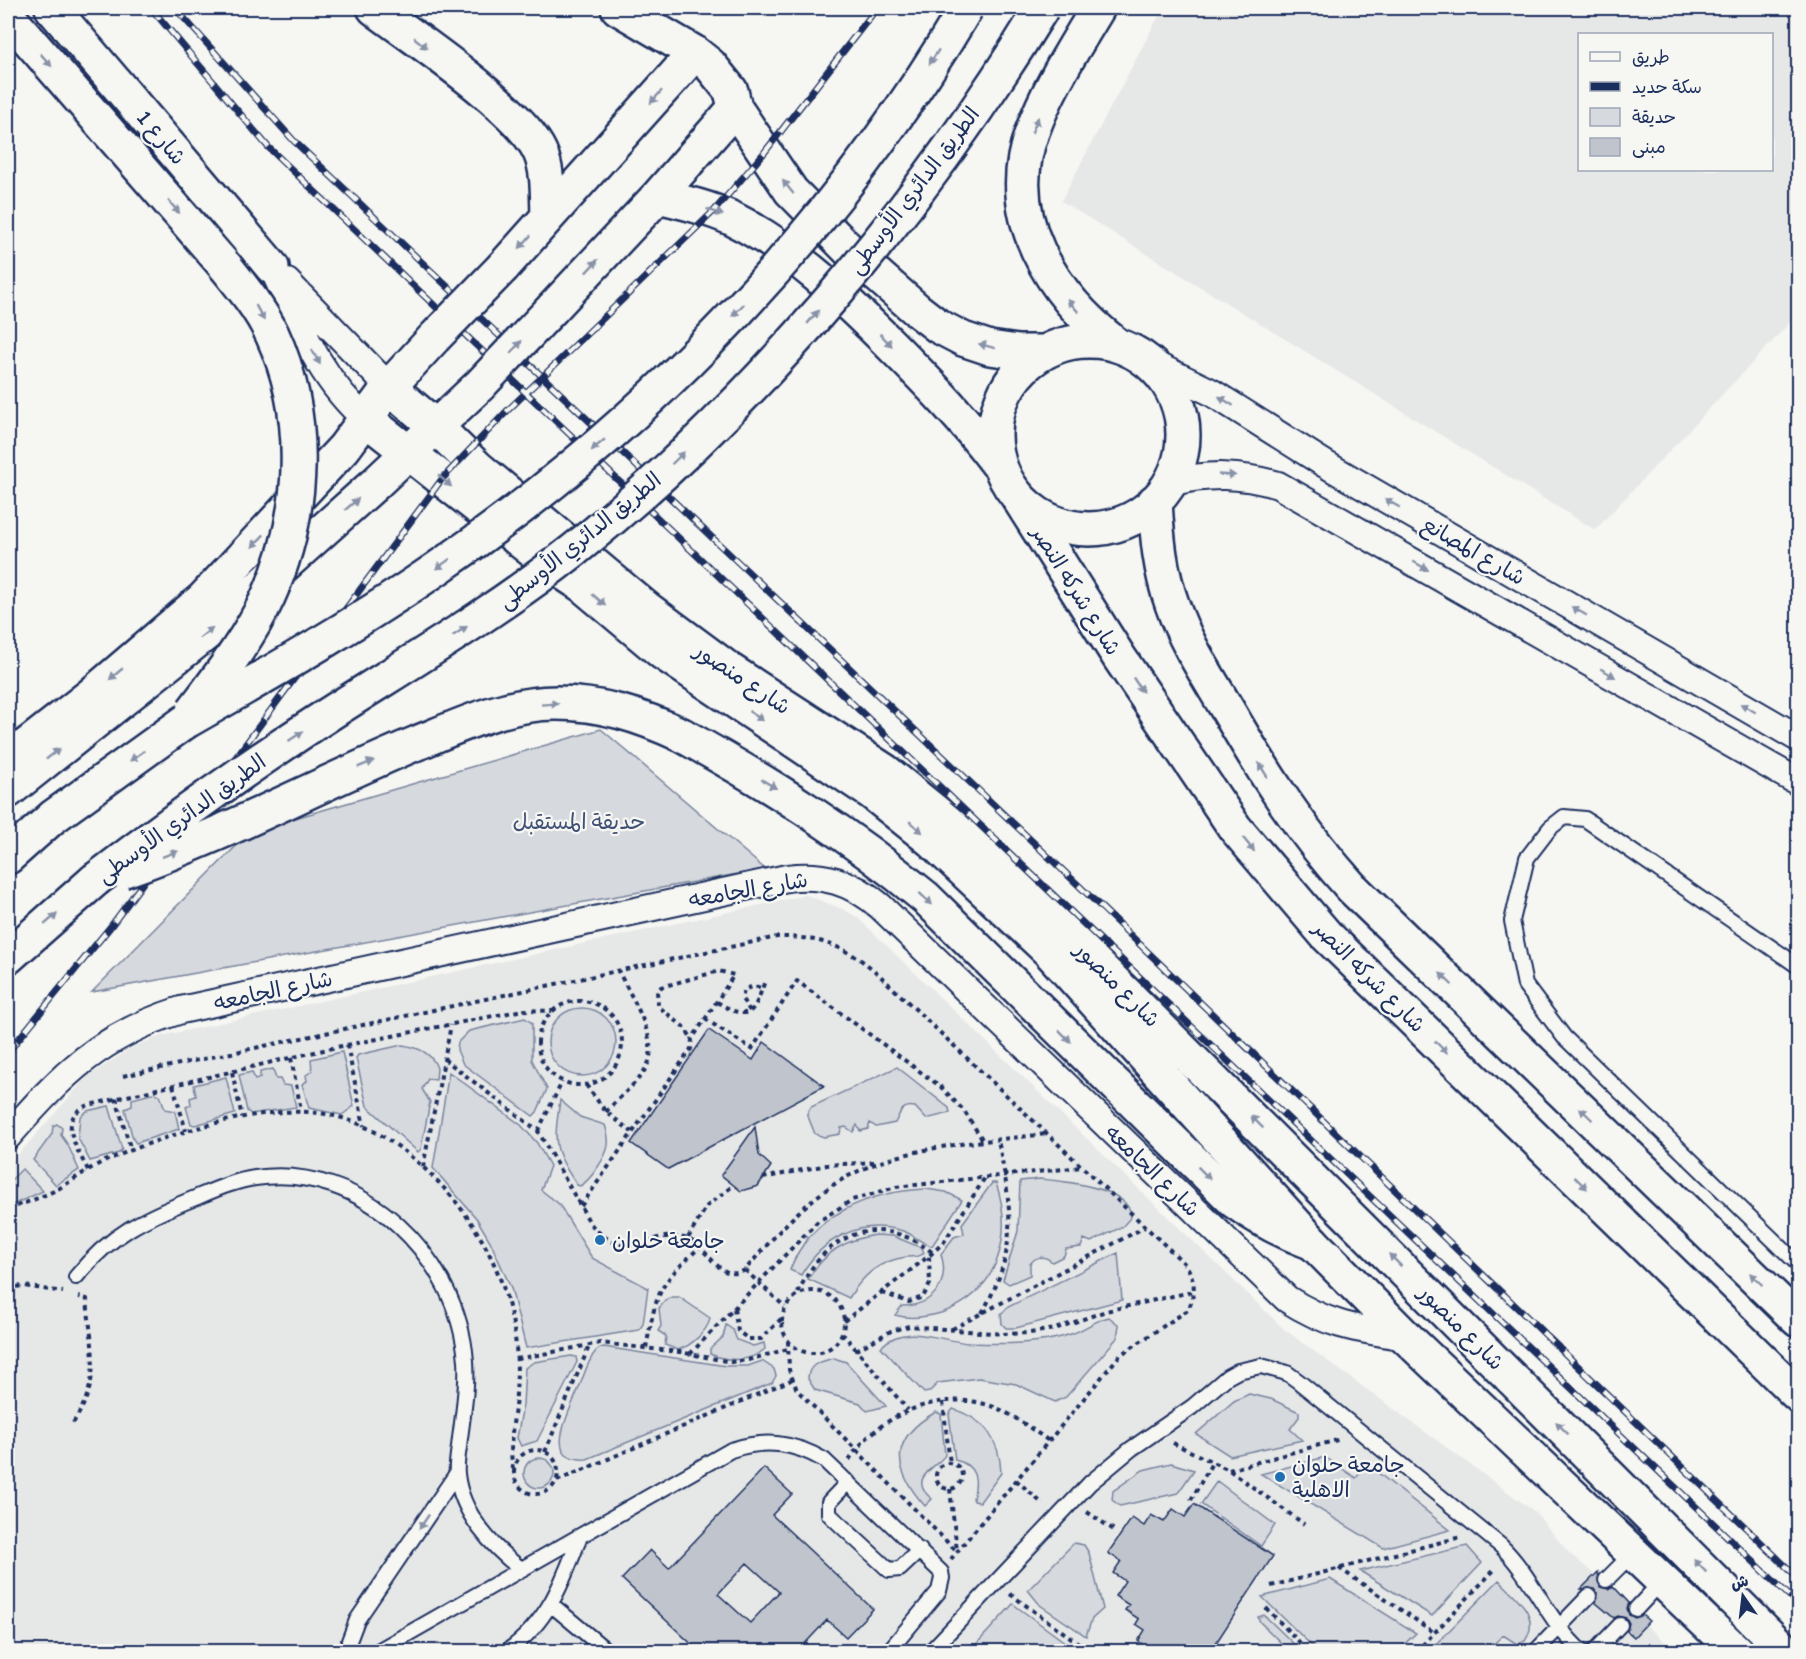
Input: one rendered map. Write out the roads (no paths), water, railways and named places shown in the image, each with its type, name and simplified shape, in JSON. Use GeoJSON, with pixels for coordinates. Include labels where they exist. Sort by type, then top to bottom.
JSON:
{"type":"FeatureCollection","features":[{"type":"Feature","properties":{"kind":"main road","name":"شارع 1"},"geometry":{"type":"LineString","coordinates":[[52,8],[272,267]]}},
{"type":"Feature","properties":{"kind":"main road"},"geometry":{"type":"LineString","coordinates":[[374,8],[493,99],[523,126],[540,152],[545,170],[548,216]]}},
{"type":"Feature","properties":{"kind":"main road"},"geometry":{"type":"LineString","coordinates":[[618,8],[695,53],[710,66],[730,91],[735,108],[790,190],[851,252],[938,326],[981,345],[1018,352],[1045,352],[1080,342],[1117,345]]}},
{"type":"Feature","properties":{"kind":"main road"},"geometry":{"type":"LineString","coordinates":[[8,857],[53,818],[185,722],[359,620],[444,565],[525,505],[603,441],[678,372],[757,290],[831,203],[900,111],[966,8]]}},
{"type":"Feature","properties":{"kind":"main road","name":"الطريق الدائري الأوسطى"},"geometry":{"type":"LineString","coordinates":[[8,957],[95,880],[250,766],[495,608],[573,551],[647,488],[800,333],[879,240],[952,144],[1042,8]]}},
{"type":"Feature","properties":{"kind":"main road"},"geometry":{"type":"LineString","coordinates":[[658,196],[714,211],[735,220],[812,272],[849,302],[928,382],[997,463],[1016,494],[1042,516],[1075,528],[1110,526],[1126,521],[1162,492],[1182,452],[1182,419],[1170,387],[1149,362],[1117,345],[1088,322],[1065,296],[1047,268],[1032,237],[1024,203],[1023,168],[1031,133],[1051,88],[1098,8]]}},
{"type":"Feature","properties":{"kind":"main road"},"geometry":{"type":"LineString","coordinates":[[8,16],[253,300],[282,357],[293,410],[299,481],[290,538],[268,597],[237,652],[185,722]]}},
{"type":"Feature","properties":{"kind":"main road"},"geometry":{"type":"LineString","coordinates":[[8,760],[91,695],[203,599],[344,448],[389,387],[503,267],[695,53]]}},
{"type":"Feature","properties":{"kind":"main road"},"geometry":{"type":"LineString","coordinates":[[8,791],[223,620],[376,483],[434,425],[480,385],[658,196],[735,108]]}},
{"type":"Feature","properties":{"kind":"main road"},"geometry":{"type":"LineString","coordinates":[[997,463],[995,426],[1006,391],[1029,362],[1045,352]]}},
{"type":"Feature","properties":{"kind":"main road","name":"شارع منصور"},"geometry":{"type":"LineString","coordinates":[[389,387],[434,425],[478,468],[646,608],[722,665],[885,771],[981,849],[1786,1652]]}},
{"type":"Feature","properties":{"kind":"main road","name":"شارع منصور"},"geometry":{"type":"LineString","coordinates":[[366,418],[547,562],[582,585],[663,653],[863,787],[932,841],[1049,951],[1313,1243],[1406,1337],[1634,1551],[1737,1652]]}},
{"type":"Feature","properties":{"kind":"main road"},"geometry":{"type":"LineString","coordinates":[[1162,492],[1162,570],[1185,636],[1261,766],[1303,830],[1352,888],[1798,1320]]}},
{"type":"Feature","properties":{"kind":"main road","name":"شارع شركه النصر"},"geometry":{"type":"LineString","coordinates":[[1016,494],[1119,657],[1235,828],[1263,863],[1326,935],[1798,1395]]}},
{"type":"Feature","properties":{"kind":"main road"},"geometry":{"type":"LineString","coordinates":[[95,880],[195,844],[335,777],[468,722],[510,708],[554,703],[598,706],[641,717],[682,735],[807,807],[887,866],[926,898],[1234,1201],[1258,1219],[1313,1243]]}},
{"type":"Feature","properties":{"kind":"street","name":"شارع 1"},"geometry":{"type":"LineString","coordinates":[[272,267],[389,387]]}},
{"type":"Feature","properties":{"kind":"street","name":"شارع 1"},"geometry":{"type":"LineString","coordinates":[[272,267],[317,361],[337,389],[366,418]]}},
{"type":"Feature","properties":{"kind":"street","name":"شارع المصانع"},"geometry":{"type":"LineString","coordinates":[[1149,362],[1211,392],[1325,464],[1798,738]]}},
{"type":"Feature","properties":{"kind":"street","name":"شارع المصانع"},"geometry":{"type":"LineString","coordinates":[[1162,492],[1193,477],[1222,474],[1251,477],[1278,485],[1798,782]]}},
{"type":"Feature","properties":{"kind":"street","name":"شارع الجامعه"},"geometry":{"type":"LineString","coordinates":[[8,1136],[54,1084],[100,1046],[126,1031],[181,1010],[775,881],[804,876],[821,877],[853,886],[880,906],[1287,1299],[1324,1320],[1344,1327],[1406,1337]]}},
{"type":"Feature","properties":{"kind":"lane"},"geometry":{"type":"LineString","coordinates":[[1798,966],[1586,819],[1564,817],[1550,828],[1527,858],[1512,921],[1525,985],[1564,1037],[1798,1264]]}},
{"type":"Feature","properties":{"kind":"lane"},"geometry":{"type":"LineString","coordinates":[[76,1277],[103,1247],[132,1226],[227,1185],[258,1177],[290,1175],[341,1187],[376,1207],[411,1236],[438,1271],[448,1291],[463,1337],[466,1361],[466,1386],[456,1473],[461,1492],[479,1527],[491,1543],[521,1569]]}},
{"type":"Feature","properties":{"kind":"lane"},"geometry":{"type":"LineString","coordinates":[[930,1652],[1057,1517],[1110,1465],[1192,1407],[1227,1377],[1238,1371],[1261,1366],[1287,1373],[1509,1554],[1530,1580],[1559,1626],[1582,1652]]}},
{"type":"Feature","properties":{"kind":"lane"},"geometry":{"type":"LineString","coordinates":[[376,1652],[731,1450],[750,1444],[769,1442],[798,1447],[824,1460],[941,1572],[942,1585],[939,1591],[888,1652]]}},
{"type":"Feature","properties":{"kind":"lane"},"geometry":{"type":"LineString","coordinates":[[348,1652],[349,1641],[357,1620],[456,1473]]}},
{"type":"Feature","properties":{"kind":"lane"},"geometry":{"type":"LineString","coordinates":[[844,1478],[829,1502],[829,1514],[833,1518],[889,1570],[900,1569],[920,1550]]}},
{"type":"Feature","properties":{"kind":"lane"},"geometry":{"type":"LineString","coordinates":[[506,1652],[527,1636],[552,1605],[580,1536]]}},
{"type":"Feature","properties":{"kind":"lane"},"geometry":{"type":"LineString","coordinates":[[1606,1580],[1634,1551]]}},
{"type":"Feature","properties":{"kind":"lane"},"geometry":{"type":"LineString","coordinates":[[1635,1609],[1663,1579]]}},
{"type":"Feature","properties":{"kind":"lane"},"geometry":{"type":"LineString","coordinates":[[1535,1652],[1589,1596]]}},
{"type":"Feature","properties":{"kind":"lane"},"geometry":{"type":"LineString","coordinates":[[552,1605],[608,1652]]}},
{"type":"Feature","properties":{"kind":"lane"},"geometry":{"type":"LineString","coordinates":[[1594,1652],[1620,1625]]}},
{"type":"Feature","properties":{"kind":"railway"},"geometry":{"type":"LineString","coordinates":[[151,8],[269,148],[1798,1604]]}},
{"type":"Feature","properties":{"kind":"railway"},"geometry":{"type":"LineString","coordinates":[[175,8],[294,141],[1073,880],[1798,1578]]}},
{"type":"Feature","properties":{"kind":"railway"},"geometry":{"type":"LineString","coordinates":[[8,1052],[111,926],[442,479],[508,410],[714,211],[764,153],[877,8]]}},
{"type":"Feature","properties":{"kind":"place","name":"جامعة حلوان"},"geometry":{"type":"Point","coordinates":[600,1240]}},
{"type":"Feature","properties":{"kind":"place","name":"جامعة حلوان الاهلية"},"geometry":{"type":"Point","coordinates":[1280,1477]}},
{"type":"Feature","properties":{"kind":"park label","name":"حديقة المستقبل"},"geometry":{"type":"Point","coordinates":[579,821]}}]}
